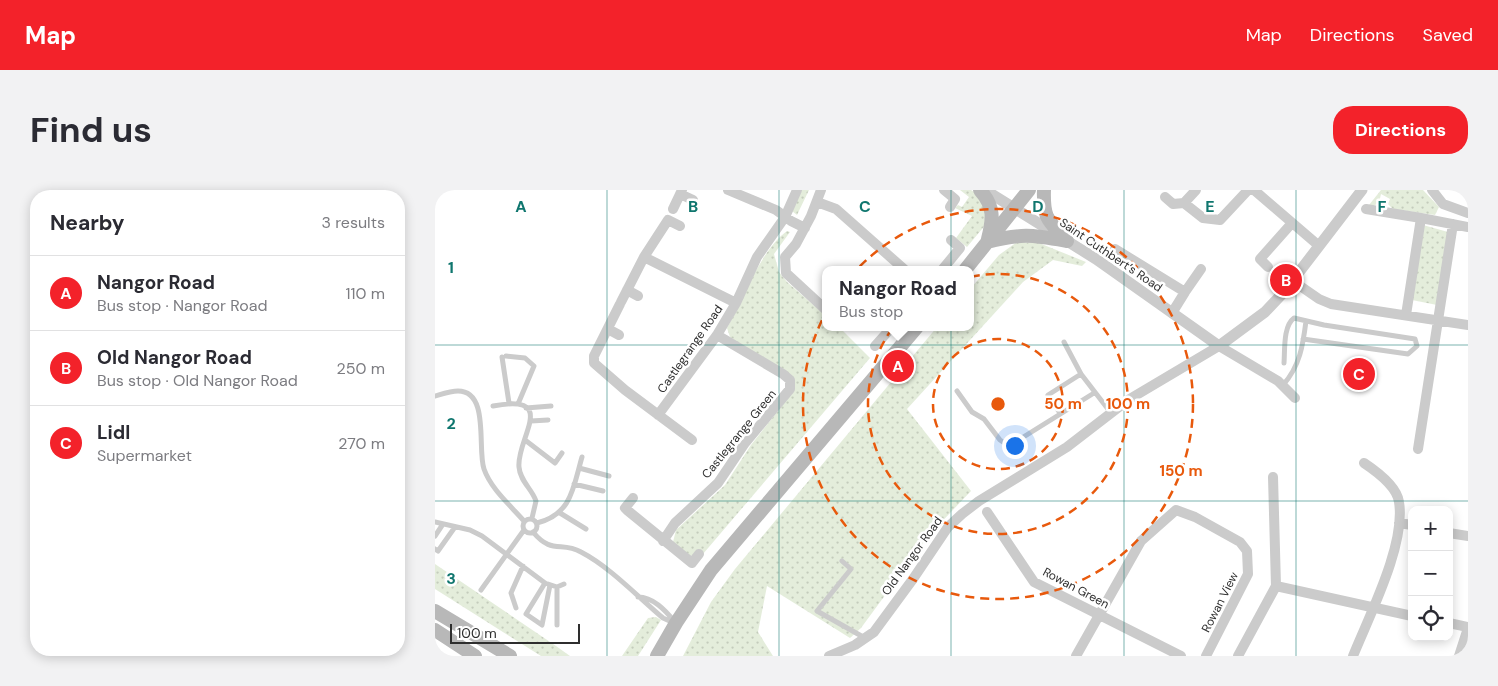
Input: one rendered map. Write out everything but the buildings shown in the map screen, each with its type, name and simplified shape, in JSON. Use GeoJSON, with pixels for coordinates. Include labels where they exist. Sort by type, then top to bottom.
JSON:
{"type":"FeatureCollection","features":[{"type":"Feature","properties":{"kind":"main road"},"geometry":{"type":"LineString","coordinates":[[980,190],[990,201],[993,218],[987,242]]}},
{"type":"Feature","properties":{"kind":"main road"},"geometry":{"type":"LineString","coordinates":[[968,266],[1029,190]]}},
{"type":"Feature","properties":{"kind":"main road"},"geometry":{"type":"LineString","coordinates":[[1045,190],[1043,210],[1048,221],[1067,241]]}},
{"type":"Feature","properties":{"kind":"main road"},"geometry":{"type":"LineString","coordinates":[[987,242],[1027,234],[1067,241]]}},
{"type":"Feature","properties":{"kind":"main road"},"geometry":{"type":"LineString","coordinates":[[657,656],[711,570],[914,331]]}},
{"type":"Feature","properties":{"kind":"main road"},"geometry":{"type":"LineString","coordinates":[[435,611],[510,656]]}},
{"type":"Feature","properties":{"kind":"main road"},"geometry":{"type":"LineString","coordinates":[[435,630],[475,656]]}},
{"type":"Feature","properties":{"kind":"main road"},"geometry":{"type":"LineString","coordinates":[[665,641],[667,656]]}},
{"type":"Feature","properties":{"kind":"street"},"geometry":{"type":"LineString","coordinates":[[728,190],[775,210],[805,228]]}},
{"type":"Feature","properties":{"kind":"street","name":"Castlegrange Road"},"geometry":{"type":"LineString","coordinates":[[658,415],[717,335],[736,303],[757,257],[785,217],[797,190]]}},
{"type":"Feature","properties":{"kind":"street"},"geometry":{"type":"LineString","coordinates":[[821,190],[805,228],[785,257],[786,273],[822,304]]}},
{"type":"Feature","properties":{"kind":"street"},"geometry":{"type":"LineString","coordinates":[[944,190],[955,199],[950,207]]}},
{"type":"Feature","properties":{"kind":"street","name":"Saint Cuthbert’s Road"},"geometry":{"type":"LineString","coordinates":[[985,190],[1067,241],[1219,346]]}},
{"type":"Feature","properties":{"kind":"street"},"geometry":{"type":"LineString","coordinates":[[1185,203],[1196,190]]}},
{"type":"Feature","properties":{"kind":"street"},"geometry":{"type":"LineString","coordinates":[[1165,197],[1173,204],[1185,203],[1203,218],[1220,220],[1248,190]]}},
{"type":"Feature","properties":{"kind":"street"},"geometry":{"type":"LineString","coordinates":[[1254,190],[1318,245]]}},
{"type":"Feature","properties":{"kind":"street","name":"Old Nangor Road"},"geometry":{"type":"LineString","coordinates":[[829,656],[855,645],[883,621],[943,533],[962,514],[979,501],[1067,447],[1111,413],[1219,346],[1265,312],[1293,281],[1318,245],[1362,190]]}},
{"type":"Feature","properties":{"kind":"street"},"geometry":{"type":"LineString","coordinates":[[673,209],[681,192],[693,200]]}},
{"type":"Feature","properties":{"kind":"street"},"geometry":{"type":"LineString","coordinates":[[1436,192],[1443,204],[1468,213]]}},
{"type":"Feature","properties":{"kind":"street"},"geometry":{"type":"LineString","coordinates":[[817,202],[837,209],[901,266]]}},
{"type":"Feature","properties":{"kind":"street"},"geometry":{"type":"LineString","coordinates":[[1366,209],[1468,227]]}},
{"type":"Feature","properties":{"kind":"street"},"geometry":{"type":"LineString","coordinates":[[1406,315],[1421,218]]}},
{"type":"Feature","properties":{"kind":"street"},"geometry":{"type":"LineString","coordinates":[[680,226],[668,220],[644,257],[594,356],[594,363],[625,390],[692,440]]}},
{"type":"Feature","properties":{"kind":"street"},"geometry":{"type":"LineString","coordinates":[[1268,267],[1260,259],[1291,223]]}},
{"type":"Feature","properties":{"kind":"street"},"geometry":{"type":"LineString","coordinates":[[1418,449],[1453,224]]}},
{"type":"Feature","properties":{"kind":"street"},"geometry":{"type":"LineString","coordinates":[[944,266],[960,248],[951,240]]}},
{"type":"Feature","properties":{"kind":"street"},"geometry":{"type":"LineString","coordinates":[[1115,249],[1185,292]]}},
{"type":"Feature","properties":{"kind":"street"},"geometry":{"type":"LineString","coordinates":[[644,257],[736,303]]}},
{"type":"Feature","properties":{"kind":"street"},"geometry":{"type":"LineString","coordinates":[[1172,313],[1201,268]]}},
{"type":"Feature","properties":{"kind":"street"},"geometry":{"type":"LineString","coordinates":[[1293,281],[1325,302],[1468,325]]}},
{"type":"Feature","properties":{"kind":"street"},"geometry":{"type":"LineString","coordinates":[[627,290],[638,296]]}},
{"type":"Feature","properties":{"kind":"street"},"geometry":{"type":"LineString","coordinates":[[608,329],[619,336]]}},
{"type":"Feature","properties":{"kind":"street"},"geometry":{"type":"LineString","coordinates":[[874,345],[888,331]]}},
{"type":"Feature","properties":{"kind":"street","name":"Castlegrange Green"},"geometry":{"type":"LineString","coordinates":[[663,541],[675,523],[718,483],[745,443],[790,389],[789,380],[783,374],[717,335]]}},
{"type":"Feature","properties":{"kind":"street"},"geometry":{"type":"LineString","coordinates":[[1219,346],[1265,372],[1295,398]]}},
{"type":"Feature","properties":{"kind":"street"},"geometry":{"type":"LineString","coordinates":[[1353,656],[1394,554],[1399,523],[1399,500],[1383,477],[1364,462]]}},
{"type":"Feature","properties":{"kind":"street"},"geometry":{"type":"LineString","coordinates":[[1238,656],[1276,586],[1273,477]]}},
{"type":"Feature","properties":{"kind":"street"},"geometry":{"type":"LineString","coordinates":[[633,498],[625,508],[663,541],[692,563],[699,554]]}},
{"type":"Feature","properties":{"kind":"street","name":"Rowan View"},"geometry":{"type":"LineString","coordinates":[[1099,615],[1141,541],[1176,510],[1195,517],[1239,542],[1247,551],[1248,574],[1206,656]]}},
{"type":"Feature","properties":{"kind":"street","name":"Rowan Green"},"geometry":{"type":"LineString","coordinates":[[987,512],[1034,582],[1181,656]]}},
{"type":"Feature","properties":{"kind":"street"},"geometry":{"type":"LineString","coordinates":[[1399,523],[1408,524]]}},
{"type":"Feature","properties":{"kind":"street"},"geometry":{"type":"LineString","coordinates":[[1453,534],[1468,536]]}},
{"type":"Feature","properties":{"kind":"street"},"geometry":{"type":"LineString","coordinates":[[1276,586],[1408,615]]}},
{"type":"Feature","properties":{"kind":"street"},"geometry":{"type":"LineString","coordinates":[[1076,656],[1099,615]]}},
{"type":"Feature","properties":{"kind":"street"},"geometry":{"type":"LineString","coordinates":[[1453,624],[1468,628],[1459,656]]}},
{"type":"Feature","properties":{"kind":"lane"},"geometry":{"type":"LineString","coordinates":[[1284,363],[1287,330],[1290,321],[1294,318],[1415,339],[1417,346],[1408,354],[1303,339]]}},
{"type":"Feature","properties":{"kind":"lane"},"geometry":{"type":"LineString","coordinates":[[1282,386],[1295,369],[1301,354],[1306,321]]}},
{"type":"Feature","properties":{"kind":"lane"},"geometry":{"type":"LineString","coordinates":[[1064,342],[1081,374],[1111,413]]}},
{"type":"Feature","properties":{"kind":"lane"},"geometry":{"type":"LineString","coordinates":[[509,403],[504,356],[525,358],[534,366],[519,404]]}},
{"type":"Feature","properties":{"kind":"lane"},"geometry":{"type":"LineString","coordinates":[[1059,413],[1048,395],[1081,374]]}},
{"type":"Feature","properties":{"kind":"lane"},"geometry":{"type":"LineString","coordinates":[[435,396],[457,391],[465,392],[478,406],[481,418],[480,446],[484,469],[490,482],[524,521],[524,530],[505,553],[481,590]]}},
{"type":"Feature","properties":{"kind":"lane"},"geometry":{"type":"LineString","coordinates":[[957,391],[972,412],[984,419],[1000,440],[1009,446],[1094,392]]}},
{"type":"Feature","properties":{"kind":"lane"},"geometry":{"type":"LineString","coordinates":[[493,406],[509,403],[519,404],[526,408],[551,406]]}},
{"type":"Feature","properties":{"kind":"lane"},"geometry":{"type":"LineString","coordinates":[[526,408],[531,421],[519,467],[522,478],[536,501],[536,530],[533,532]]}},
{"type":"Feature","properties":{"kind":"lane"},"geometry":{"type":"LineString","coordinates":[[531,421],[548,420]]}},
{"type":"Feature","properties":{"kind":"lane"},"geometry":{"type":"LineString","coordinates":[[525,440],[555,463],[561,453]]}},
{"type":"Feature","properties":{"kind":"lane"},"geometry":{"type":"LineString","coordinates":[[524,521],[535,521],[560,513],[568,502],[582,457]]}},
{"type":"Feature","properties":{"kind":"lane"},"geometry":{"type":"LineString","coordinates":[[579,468],[609,476]]}},
{"type":"Feature","properties":{"kind":"lane"},"geometry":{"type":"LineString","coordinates":[[574,484],[603,491]]}},
{"type":"Feature","properties":{"kind":"lane"},"geometry":{"type":"LineString","coordinates":[[560,513],[587,530]]}},
{"type":"Feature","properties":{"kind":"lane"},"geometry":{"type":"LineString","coordinates":[[435,522],[482,536],[547,584],[557,588]]}},
{"type":"Feature","properties":{"kind":"lane"},"geometry":{"type":"LineString","coordinates":[[435,536],[443,524]]}},
{"type":"Feature","properties":{"kind":"lane"},"geometry":{"type":"LineString","coordinates":[[435,549],[438,551],[455,527]]}},
{"type":"Feature","properties":{"kind":"lane"},"geometry":{"type":"LineString","coordinates":[[524,530],[533,532],[540,541],[549,546],[579,550],[637,597],[647,597],[667,612],[676,623]]}},
{"type":"Feature","properties":{"kind":"lane"},"geometry":{"type":"LineString","coordinates":[[842,561],[851,569],[817,611],[865,638]]}},
{"type":"Feature","properties":{"kind":"lane"},"geometry":{"type":"LineString","coordinates":[[516,608],[511,593],[523,566]]}},
{"type":"Feature","properties":{"kind":"lane"},"geometry":{"type":"LineString","coordinates":[[547,584],[542,625],[526,614],[547,584]]}},
{"type":"Feature","properties":{"kind":"lane"},"geometry":{"type":"LineString","coordinates":[[557,588],[564,584]]}},
{"type":"Feature","properties":{"kind":"lane"},"geometry":{"type":"LineString","coordinates":[[557,588],[557,625]]}},
{"type":"Feature","properties":{"kind":"green space"},"geometry":{"type":"Polygon","coordinates":[[[802,190],[809,190],[797,215],[792,211],[802,190]]]}},
{"type":"Feature","properties":{"kind":"green space"},"geometry":{"type":"Polygon","coordinates":[[[960,190],[971,190],[983,198],[987,223],[967,247],[956,238],[972,216],[955,208],[958,205],[962,207],[969,197],[960,190]]]}},
{"type":"Feature","properties":{"kind":"green space"},"geometry":{"type":"Polygon","coordinates":[[[1381,190],[1423,190],[1439,207],[1435,215],[1393,209],[1388,204],[1390,199],[1381,194],[1379,203],[1373,206],[1369,205],[1381,190]]]}},
{"type":"Feature","properties":{"kind":"green space"},"geometry":{"type":"Polygon","coordinates":[[[1423,225],[1448,232],[1437,305],[1412,300],[1423,225]]]}},
{"type":"Feature","properties":{"kind":"green space"},"geometry":{"type":"Polygon","coordinates":[[[787,231],[790,232],[774,254],[779,272],[787,282],[822,312],[822,331],[843,331],[870,358],[703,554],[690,556],[673,542],[676,530],[725,485],[751,445],[793,392],[793,382],[730,337],[727,328],[753,276],[777,240],[787,231]]]}},
{"type":"Feature","properties":{"kind":"green space"},"geometry":{"type":"Polygon","coordinates":[[[1017,242],[1039,243],[1086,262],[1082,266],[1053,260],[1023,282],[907,409],[971,491],[930,534],[861,628],[850,638],[767,586],[758,632],[773,656],[683,656],[711,602],[735,569],[934,331],[974,331],[974,284],[999,255],[1017,242]]]}},
{"type":"Feature","properties":{"kind":"green space"},"geometry":{"type":"Polygon","coordinates":[[[435,564],[570,656],[541,656],[435,589],[435,564]]]}},
{"type":"Feature","properties":{"kind":"green space"},"geometry":{"type":"Polygon","coordinates":[[[656,617],[661,620],[638,656],[622,656],[648,618],[656,617]]]}},
{"type":"Feature","properties":{"kind":"place","name":"Old Nangor Road"},"geometry":{"type":"Point","coordinates":[1286,280]}},
{"type":"Feature","properties":{"kind":"place","name":"Nangor Road"},"geometry":{"type":"Point","coordinates":[898,366]}},
{"type":"Feature","properties":{"kind":"place","name":"Lidl"},"geometry":{"type":"Point","coordinates":[1359,374]}}]}
